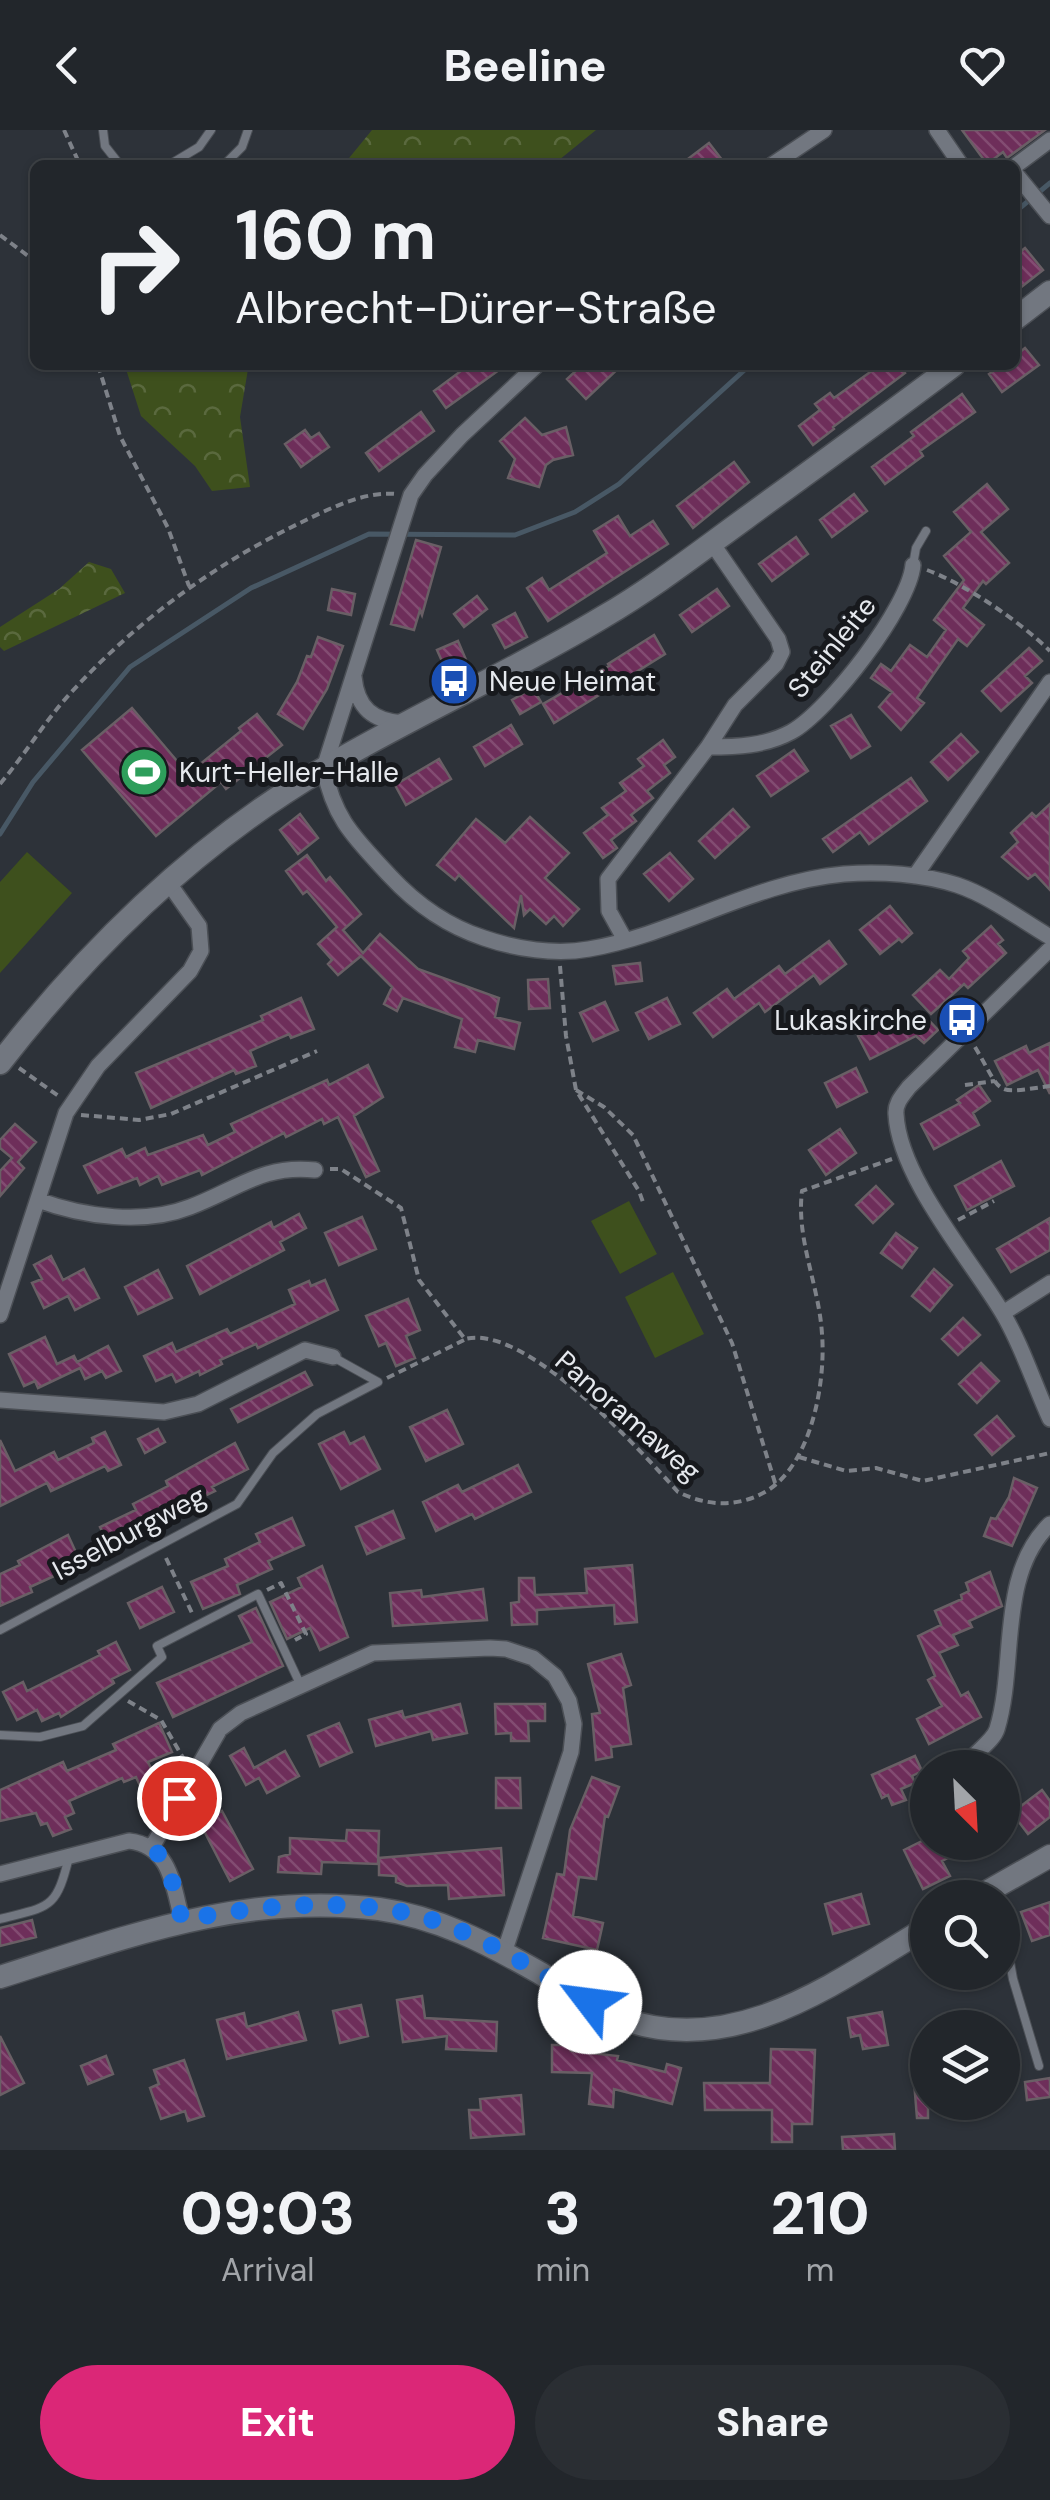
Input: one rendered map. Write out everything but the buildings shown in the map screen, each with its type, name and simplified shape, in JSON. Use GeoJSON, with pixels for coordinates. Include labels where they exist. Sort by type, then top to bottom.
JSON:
{"type":"FeatureCollection","features":[{"type":"Feature","properties":{"kind":"street"},"geometry":{"type":"LineString","coordinates":[[779,160],[824,130]]}},
{"type":"Feature","properties":{"kind":"street"},"geometry":{"type":"LineString","coordinates":[[937,130],[958,160]]}},
{"type":"Feature","properties":{"kind":"street"},"geometry":{"type":"LineString","coordinates":[[1020,172],[1050,140]]}},
{"type":"Feature","properties":{"kind":"street"},"geometry":{"type":"LineString","coordinates":[[1020,177],[1047,213]]}},
{"type":"Feature","properties":{"kind":"street"},"geometry":{"type":"LineString","coordinates":[[1020,315],[1050,292]]}},
{"type":"Feature","properties":{"kind":"street"},"geometry":{"type":"LineString","coordinates":[[532,370],[462,434],[425,474],[402,516],[324,768],[330,800],[348,830],[401,888],[434,915],[468,933],[505,945],[558,951],[588,949],[625,940],[771,888],[844,874],[916,876],[958,885],[1050,937]]}},
{"type":"Feature","properties":{"kind":"street"},"geometry":{"type":"LineString","coordinates":[[0,1064],[58,990],[168,882],[245,819],[324,768],[602,618],[947,370]]}},
{"type":"Feature","properties":{"kind":"street","name":"Steinleite"},"geometry":{"type":"LineString","coordinates":[[625,940],[609,911],[608,879],[735,705],[776,664],[782,652],[778,638],[712,542]]}},
{"type":"Feature","properties":{"kind":"street","name":"Steinleite"},"geometry":{"type":"LineString","coordinates":[[708,747],[769,741],[793,731],[815,713],[855,668],[902,601],[914,565]]}},
{"type":"Feature","properties":{"kind":"street"},"geometry":{"type":"LineString","coordinates":[[354,675],[356,691],[370,715],[388,722],[407,723]]}},
{"type":"Feature","properties":{"kind":"street"},"geometry":{"type":"LineString","coordinates":[[916,876],[1050,682]]}},
{"type":"Feature","properties":{"kind":"street"},"geometry":{"type":"LineString","coordinates":[[0,1315],[66,1113],[98,1066],[190,970],[201,952],[199,926],[168,882]]}},
{"type":"Feature","properties":{"kind":"street"},"geometry":{"type":"LineString","coordinates":[[1050,950],[900,1098],[896,1114],[906,1154],[945,1228],[1003,1313],[1050,1419]]}},
{"type":"Feature","properties":{"kind":"street"},"geometry":{"type":"LineString","coordinates":[[38,1200],[66,1210],[162,1216],[192,1207],[266,1171],[315,1170]]}},
{"type":"Feature","properties":{"kind":"street"},"geometry":{"type":"LineString","coordinates":[[1003,1313],[1050,1283]]}},
{"type":"Feature","properties":{"kind":"street"},"geometry":{"type":"LineString","coordinates":[[0,1400],[164,1412],[198,1404],[305,1350],[334,1357]]}},
{"type":"Feature","properties":{"kind":"street"},"geometry":{"type":"LineString","coordinates":[[980,1750],[997,1732],[1018,1587],[1028,1554],[1050,1524]]}},
{"type":"Feature","properties":{"kind":"street"},"geometry":{"type":"LineString","coordinates":[[152,1847],[220,1730],[241,1713],[373,1653],[506,1649],[533,1658],[555,1676],[572,1712],[571,1752],[504,1953]]}},
{"type":"Feature","properties":{"kind":"street"},"geometry":{"type":"LineString","coordinates":[[0,1874],[129,1841],[152,1847],[163,1857],[182,1920]]}},
{"type":"Feature","properties":{"kind":"street"},"geometry":{"type":"LineString","coordinates":[[1014,1880],[1050,1856]]}},
{"type":"Feature","properties":{"kind":"street"},"geometry":{"type":"LineString","coordinates":[[0,1976],[182,1920],[282,1906],[380,1909],[439,1922],[504,1953],[619,2018],[682,2032],[742,2025],[772,2015],[910,1938]]}},
{"type":"Feature","properties":{"kind":"lane"},"geometry":{"type":"LineString","coordinates":[[103,130],[105,146],[116,160]]}},
{"type":"Feature","properties":{"kind":"lane"},"geometry":{"type":"LineString","coordinates":[[177,160],[199,146],[210,130]]}},
{"type":"Feature","properties":{"kind":"lane"},"geometry":{"type":"LineString","coordinates":[[229,160],[242,147],[248,130]]}},
{"type":"Feature","properties":{"kind":"lane"},"geometry":{"type":"LineString","coordinates":[[914,565],[916,548],[926,530]]}},
{"type":"Feature","properties":{"kind":"lane"},"geometry":{"type":"LineString","coordinates":[[334,1357],[378,1382]]}},
{"type":"Feature","properties":{"kind":"lane","name":"Isselburgweg"},"geometry":{"type":"LineString","coordinates":[[0,1630],[237,1504],[272,1453],[317,1414],[378,1382]]}},
{"type":"Feature","properties":{"kind":"lane"},"geometry":{"type":"LineString","coordinates":[[0,1735],[40,1736],[83,1726],[162,1657],[157,1646],[258,1594],[301,1686]]}},
{"type":"Feature","properties":{"kind":"lane"},"geometry":{"type":"LineString","coordinates":[[0,1919],[54,1901],[62,1888],[69,1857]]}},
{"type":"Feature","properties":{"kind":"lane"},"geometry":{"type":"LineString","coordinates":[[1016,1990],[1039,2066]]}},
{"type":"Feature","properties":{"kind":"path"},"geometry":{"type":"LineString","coordinates":[[64,130],[78,160]]}},
{"type":"Feature","properties":{"kind":"path"},"geometry":{"type":"LineString","coordinates":[[0,235],[30,257]]}},
{"type":"Feature","properties":{"kind":"path"},"geometry":{"type":"LineString","coordinates":[[100,370],[120,436],[168,528],[190,588]]}},
{"type":"Feature","properties":{"kind":"path"},"geometry":{"type":"LineString","coordinates":[[0,784],[60,706],[107,656],[152,615],[190,588],[268,538],[319,514],[382,493],[411,495]]}},
{"type":"Feature","properties":{"kind":"path"},"geometry":{"type":"LineString","coordinates":[[914,565],[948,578],[1036,637],[1050,651]]}},
{"type":"Feature","properties":{"kind":"path"},"geometry":{"type":"LineString","coordinates":[[558,951],[576,1090],[644,1205]]}},
{"type":"Feature","properties":{"kind":"path"},"geometry":{"type":"LineString","coordinates":[[976,1049],[999,1089],[1007,1092],[1050,1086]]}},
{"type":"Feature","properties":{"kind":"path"},"geometry":{"type":"LineString","coordinates":[[66,1113],[139,1120],[171,1114],[317,1051]]}},
{"type":"Feature","properties":{"kind":"path"},"geometry":{"type":"LineString","coordinates":[[24,1072],[51,1093]]}},
{"type":"Feature","properties":{"kind":"path"},"geometry":{"type":"LineString","coordinates":[[964,1085],[994,1081]]}},
{"type":"Feature","properties":{"kind":"path"},"geometry":{"type":"LineString","coordinates":[[576,1090],[604,1107],[633,1135],[732,1343],[776,1486],[788,1476],[799,1457],[816,1402],[822,1364],[822,1333],[803,1240],[802,1191],[906,1154]]}},
{"type":"Feature","properties":{"kind":"path"},"geometry":{"type":"LineString","coordinates":[[315,1170],[340,1169],[402,1208],[419,1280],[465,1340],[378,1382]]}},
{"type":"Feature","properties":{"kind":"path"},"geometry":{"type":"LineString","coordinates":[[945,1228],[994,1201]]}},
{"type":"Feature","properties":{"kind":"path","name":"Panoramaweg"},"geometry":{"type":"LineString","coordinates":[[465,1340],[475,1337],[503,1344],[546,1368],[600,1410],[678,1492],[728,1504],[776,1486]]}},
{"type":"Feature","properties":{"kind":"path"},"geometry":{"type":"LineString","coordinates":[[799,1457],[846,1470],[876,1468],[923,1481],[1050,1453]]}},
{"type":"Feature","properties":{"kind":"path"},"geometry":{"type":"LineString","coordinates":[[160,1544],[197,1624]]}},
{"type":"Feature","properties":{"kind":"path"},"geometry":{"type":"LineString","coordinates":[[258,1594],[281,1583],[306,1634],[282,1646]]}},
{"type":"Feature","properties":{"kind":"path"},"geometry":{"type":"LineString","coordinates":[[118,1698],[161,1720],[193,1773]]}},
{"type":"Feature","properties":{"kind":"green space"},"geometry":{"type":"Polygon","coordinates":[[[372,130],[596,130],[559,160],[347,160],[372,130]]]}},
{"type":"Feature","properties":{"kind":"green space"},"geometry":{"type":"Polygon","coordinates":[[[126,370],[248,370],[240,417],[250,487],[212,491],[195,466],[141,416],[126,370]]]}},
{"type":"Feature","properties":{"kind":"green space"},"geometry":{"type":"Polygon","coordinates":[[[89,562],[111,569],[125,593],[4,651],[0,647],[0,627],[59,589],[89,562]]]}},
{"type":"Feature","properties":{"kind":"green space"},"geometry":{"type":"Polygon","coordinates":[[[27,852],[72,893],[0,973],[0,882],[27,852]]]}},
{"type":"Feature","properties":{"kind":"green space"},"geometry":{"type":"Polygon","coordinates":[[[629,1201],[657,1254],[620,1274],[591,1221],[629,1201]]]}},
{"type":"Feature","properties":{"kind":"green space"},"geometry":{"type":"Polygon","coordinates":[[[673,1272],[704,1334],[655,1358],[625,1297],[673,1272]]]}},
{"type":"Feature","properties":{"kind":"waterway"},"geometry":{"type":"LineString","coordinates":[[1020,208],[1050,183]]}},
{"type":"Feature","properties":{"kind":"waterway"},"geometry":{"type":"LineString","coordinates":[[0,834],[33,782],[130,667],[251,588],[369,534],[515,535],[575,512],[619,484],[744,370]]}},
{"type":"Feature","properties":{"kind":"place","name":"Neue Heimat"},"geometry":{"type":"Point","coordinates":[454,681]}},
{"type":"Feature","properties":{"kind":"place","name":"Kurt-Heller-Halle"},"geometry":{"type":"Point","coordinates":[144,772]}},
{"type":"Feature","properties":{"kind":"place","name":"Lukaskirche"},"geometry":{"type":"Point","coordinates":[962,1020]}},
{"type":"Feature","properties":{"kind":"route"},"geometry":{"type":"LineString","coordinates":[[179,1798],[152,1847],[163,1857],[170,1872],[182,1920],[282,1906],[380,1909],[439,1922],[504,1953],[590,2002]]}}]}
